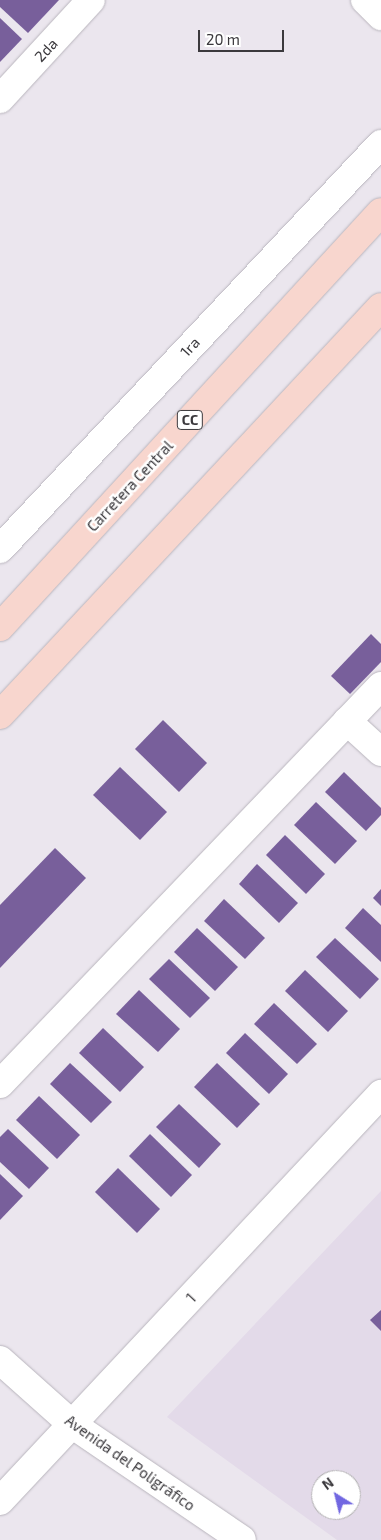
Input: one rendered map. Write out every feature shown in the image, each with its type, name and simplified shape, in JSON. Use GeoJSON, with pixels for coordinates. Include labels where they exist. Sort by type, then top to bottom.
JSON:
{"type":"FeatureCollection","features":[{"type":"Feature","properties":{"kind":"main road","name":"Carretera Central"},"geometry":{"type":"LineString","coordinates":[[0,627],[381,212]]}},
{"type":"Feature","properties":{"kind":"main road"},"geometry":{"type":"LineString","coordinates":[[0,715],[381,307]]}},
{"type":"Feature","properties":{"kind":"street","name":"2da"},"geometry":{"type":"LineString","coordinates":[[0,99],[91,0]]}},
{"type":"Feature","properties":{"kind":"street"},"geometry":{"type":"LineString","coordinates":[[365,0],[381,16]]}},
{"type":"Feature","properties":{"kind":"street","name":"1ra"},"geometry":{"type":"LineString","coordinates":[[2,544],[381,144]]}},
{"type":"Feature","properties":{"kind":"street"},"geometry":{"type":"LineString","coordinates":[[0,1084],[381,686]]}},
{"type":"Feature","properties":{"kind":"street"},"geometry":{"type":"LineString","coordinates":[[347,721],[381,752]]}},
{"type":"Feature","properties":{"kind":"street","name":"1"},"geometry":{"type":"LineString","coordinates":[[0,1502],[381,1094]]}},
{"type":"Feature","properties":{"kind":"street","name":"Avenida del Poligráfico"},"geometry":{"type":"LineString","coordinates":[[0,1360],[73,1425],[242,1540]]}},
{"type":"Feature","properties":{"kind":"shaded area"},"geometry":{"type":"Polygon","coordinates":[[[381,1191],[381,1540],[337,1540],[167,1417],[381,1191]]]}},
{"type":"Feature","properties":{"kind":"building"},"geometry":{"type":"Polygon","coordinates":[[[0,0],[59,0],[28,33],[0,7],[0,0]]]}},
{"type":"Feature","properties":{"kind":"building"},"geometry":{"type":"Polygon","coordinates":[[[0,18],[22,39],[0,62],[0,18]]]}},
{"type":"Feature","properties":{"kind":"building"},"geometry":{"type":"Polygon","coordinates":[[[371,634],[381,644],[381,662],[350,694],[331,676],[371,634]]]}},
{"type":"Feature","properties":{"kind":"building"},"geometry":{"type":"Polygon","coordinates":[[[163,720],[207,763],[179,792],[135,749],[163,720]]]}},
{"type":"Feature","properties":{"kind":"building"},"geometry":{"type":"Polygon","coordinates":[[[120,767],[167,812],[140,840],[93,795],[120,767]]]}},
{"type":"Feature","properties":{"kind":"building"},"geometry":{"type":"Polygon","coordinates":[[[344,772],[381,808],[381,815],[366,831],[325,792],[344,772]]]}},
{"type":"Feature","properties":{"kind":"building"},"geometry":{"type":"Polygon","coordinates":[[[316,802],[357,841],[335,864],[294,825],[316,802]]]}},
{"type":"Feature","properties":{"kind":"building"},"geometry":{"type":"Polygon","coordinates":[[[285,835],[325,874],[306,894],[266,855],[285,835]]]}},
{"type":"Feature","properties":{"kind":"building"},"geometry":{"type":"Polygon","coordinates":[[[55,848],[86,878],[0,968],[0,905],[55,848]]]}},
{"type":"Feature","properties":{"kind":"building"},"geometry":{"type":"Polygon","coordinates":[[[257,864],[298,903],[279,923],[239,884],[257,864]]]}},
{"type":"Feature","properties":{"kind":"building"},"geometry":{"type":"Polygon","coordinates":[[[381,889],[381,906],[373,898],[381,889]]]}},
{"type":"Feature","properties":{"kind":"building"},"geometry":{"type":"Polygon","coordinates":[[[224,899],[265,938],[245,959],[204,921],[224,899]]]}},
{"type":"Feature","properties":{"kind":"building"},"geometry":{"type":"Polygon","coordinates":[[[363,908],[381,925],[381,962],[345,928],[363,908]]]}},
{"type":"Feature","properties":{"kind":"building"},"geometry":{"type":"Polygon","coordinates":[[[197,928],[238,967],[215,991],[174,952],[197,928]]]}},
{"type":"Feature","properties":{"kind":"building"},"geometry":{"type":"Polygon","coordinates":[[[335,938],[379,979],[360,999],[316,957],[335,938]]]}},
{"type":"Feature","properties":{"kind":"building"},"geometry":{"type":"Polygon","coordinates":[[[169,959],[210,998],[190,1018],[149,979],[169,959]]]}},
{"type":"Feature","properties":{"kind":"building"},"geometry":{"type":"Polygon","coordinates":[[[305,970],[348,1011],[328,1032],[285,991],[305,970]]]}},
{"type":"Feature","properties":{"kind":"building"},"geometry":{"type":"Polygon","coordinates":[[[139,990],[180,1029],[158,1052],[116,1014],[139,990]]]}},
{"type":"Feature","properties":{"kind":"building"},"geometry":{"type":"Polygon","coordinates":[[[274,1003],[317,1044],[297,1064],[254,1024],[274,1003]]]}},
{"type":"Feature","properties":{"kind":"building"},"geometry":{"type":"Polygon","coordinates":[[[103,1028],[144,1067],[120,1092],[79,1053],[103,1028]]]}},
{"type":"Feature","properties":{"kind":"building"},"geometry":{"type":"Polygon","coordinates":[[[245,1033],[288,1074],[269,1094],[226,1053],[245,1033]]]}},
{"type":"Feature","properties":{"kind":"building"},"geometry":{"type":"Polygon","coordinates":[[[70,1063],[112,1102],[91,1123],[50,1084],[70,1063]]]}},
{"type":"Feature","properties":{"kind":"building"},"geometry":{"type":"Polygon","coordinates":[[[217,1063],[260,1104],[237,1128],[194,1087],[217,1063]]]}},
{"type":"Feature","properties":{"kind":"building"},"geometry":{"type":"Polygon","coordinates":[[[39,1096],[80,1135],[57,1159],[16,1120],[39,1096]]]}},
{"type":"Feature","properties":{"kind":"building"},"geometry":{"type":"Polygon","coordinates":[[[179,1104],[221,1144],[199,1168],[156,1127],[179,1104]]]}},
{"type":"Feature","properties":{"kind":"building"},"geometry":{"type":"Polygon","coordinates":[[[8,1129],[49,1168],[29,1189],[0,1162],[0,1137],[8,1129]]]}},
{"type":"Feature","properties":{"kind":"building"},"geometry":{"type":"Polygon","coordinates":[[[150,1134],[192,1175],[171,1197],[129,1156],[150,1134]]]}},
{"type":"Feature","properties":{"kind":"building"},"geometry":{"type":"Polygon","coordinates":[[[118,1168],[160,1209],[137,1233],[95,1192],[118,1168]]]}},
{"type":"Feature","properties":{"kind":"building"},"geometry":{"type":"Polygon","coordinates":[[[0,1174],[23,1196],[0,1220],[0,1174]]]}},
{"type":"Feature","properties":{"kind":"building"},"geometry":{"type":"Polygon","coordinates":[[[381,1310],[381,1331],[370,1320],[381,1310]]]}}]}
